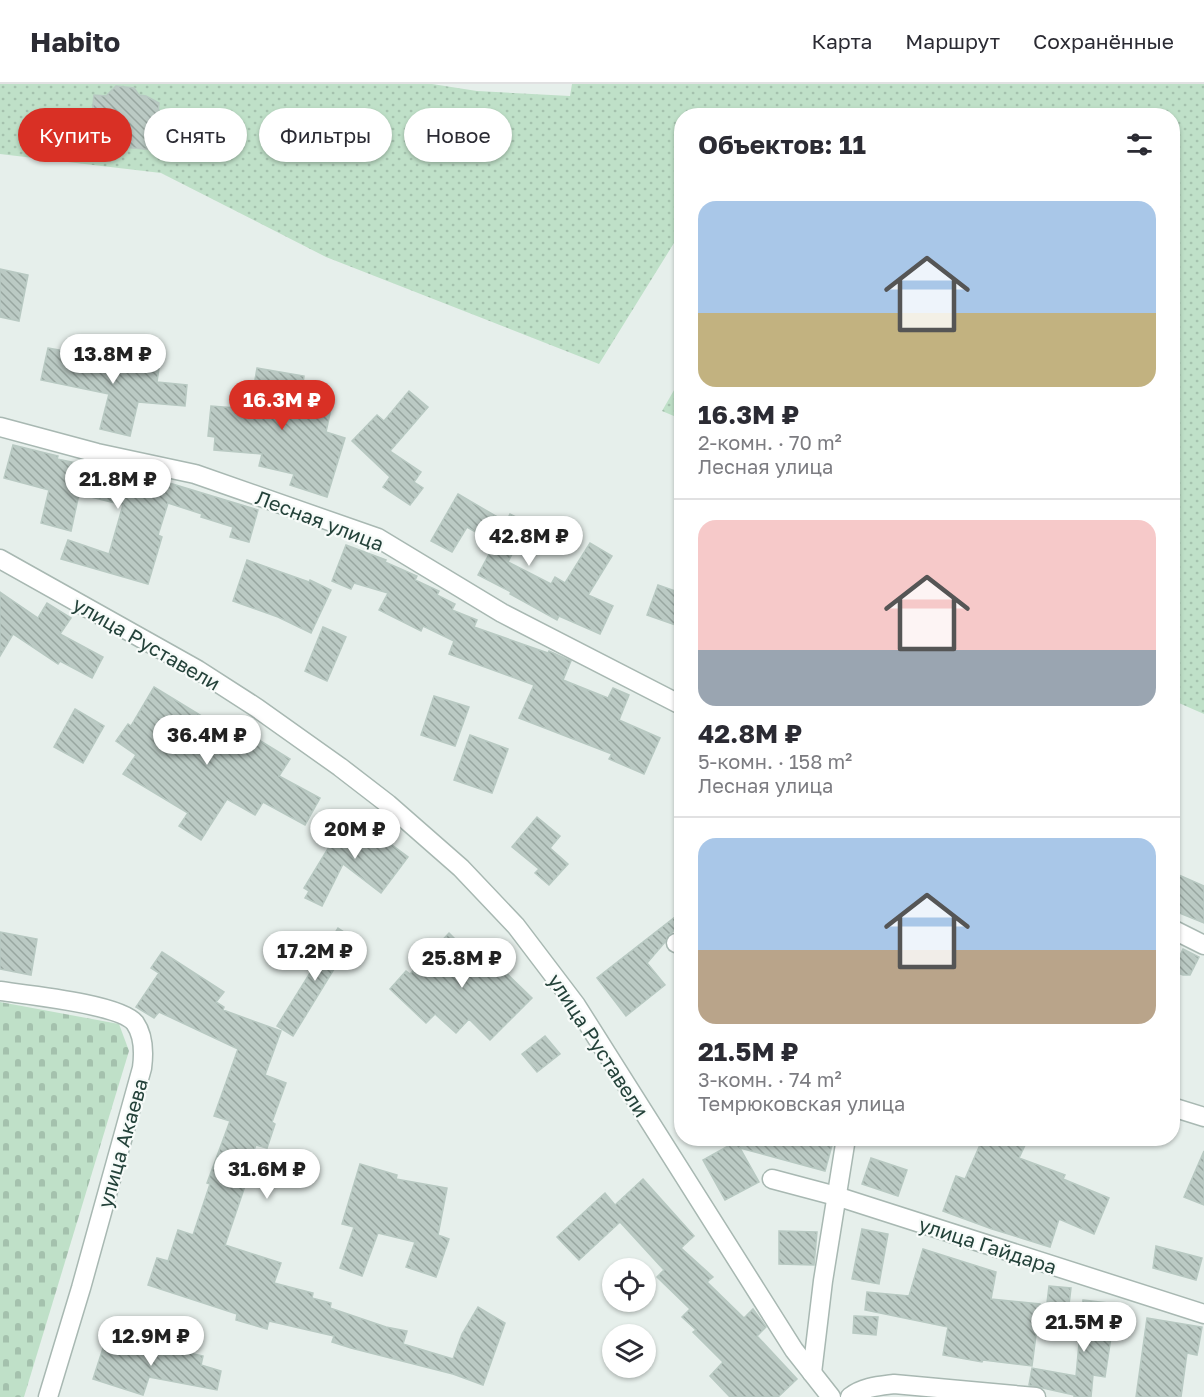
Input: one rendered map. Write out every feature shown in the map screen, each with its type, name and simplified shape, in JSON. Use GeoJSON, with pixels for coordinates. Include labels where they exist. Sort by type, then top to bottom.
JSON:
{"type":"FeatureCollection","features":[{"type":"Feature","properties":{"kind":"street","name":"Лесная улица"},"geometry":{"type":"LineString","coordinates":[[0,427],[97,453],[195,474],[378,538],[502,613],[674,701]]}},
{"type":"Feature","properties":{"kind":"street","name":"улица Руставели"},"geometry":{"type":"LineString","coordinates":[[0,559],[198,670],[257,708],[388,804],[473,880],[516,926],[576,1005],[794,1350],[831,1397]]}},
{"type":"Feature","properties":{"kind":"street"},"geometry":{"type":"LineString","coordinates":[[1180,933],[1204,945]]}},
{"type":"Feature","properties":{"kind":"street","name":"улица Акаева"},"geometry":{"type":"LineString","coordinates":[[0,991],[101,1008],[123,1014],[134,1022],[141,1036],[144,1052],[139,1079],[81,1288],[48,1397]]}},
{"type":"Feature","properties":{"kind":"street"},"geometry":{"type":"LineString","coordinates":[[1180,1110],[1204,1117]]}},
{"type":"Feature","properties":{"kind":"street"},"geometry":{"type":"LineString","coordinates":[[812,1373],[819,1304],[845,1146]]}},
{"type":"Feature","properties":{"kind":"street","name":"улица Гайдара"},"geometry":{"type":"LineString","coordinates":[[772,1179],[836,1196],[1204,1314]]}},
{"type":"Feature","properties":{"kind":"street"},"geometry":{"type":"LineString","coordinates":[[850,1397],[858,1391],[894,1384],[1036,1397]]}},
{"type":"Feature","properties":{"kind":"green space"},"geometry":{"type":"Polygon","coordinates":[[[0,84],[432,84],[477,91],[570,96],[572,84],[1204,84],[1204,714],[1180,704],[1180,108],[674,108],[674,243],[599,364],[326,257],[161,173],[68,162],[132,162],[132,108],[18,108],[18,156],[0,154],[0,84]]]}},
{"type":"Feature","properties":{"kind":"green space"},"geometry":{"type":"Polygon","coordinates":[[[674,390],[674,416],[662,411],[674,390]]]}},
{"type":"Feature","properties":{"kind":"green space"},"geometry":{"type":"Polygon","coordinates":[[[0,1002],[119,1024],[129,1051],[24,1397],[0,1397],[0,1002]]]}},
{"type":"Feature","properties":{"kind":"building"},"geometry":{"type":"Polygon","coordinates":[[[116,86],[134,88],[139,95],[159,103],[159,108],[144,108],[144,149],[132,148],[132,108],[93,108],[94,95],[106,96],[116,86]]]}},
{"type":"Feature","properties":{"kind":"building"},"geometry":{"type":"Polygon","coordinates":[[[0,269],[28,275],[19,321],[0,317],[0,269]]]}},
{"type":"Feature","properties":{"kind":"building"},"geometry":{"type":"Polygon","coordinates":[[[48,348],[159,368],[157,382],[187,385],[185,406],[138,402],[130,436],[100,429],[109,394],[41,380],[48,348]]]}},
{"type":"Feature","properties":{"kind":"building"},"geometry":{"type":"Polygon","coordinates":[[[257,368],[304,376],[301,398],[332,404],[326,432],[345,438],[327,497],[290,485],[294,474],[259,466],[262,454],[214,450],[215,437],[208,436],[211,406],[250,409],[257,368]]]}},
{"type":"Feature","properties":{"kind":"building"},"geometry":{"type":"Polygon","coordinates":[[[409,391],[428,407],[390,451],[421,472],[414,482],[423,488],[410,505],[383,487],[390,477],[352,441],[377,415],[384,421],[409,391]]]}},
{"type":"Feature","properties":{"kind":"building"},"geometry":{"type":"Polygon","coordinates":[[[13,445],[58,456],[57,459],[121,472],[119,484],[152,492],[156,479],[258,510],[249,542],[230,537],[233,527],[168,503],[158,535],[162,537],[148,584],[61,559],[68,540],[109,554],[123,505],[79,494],[71,531],[41,523],[49,490],[4,478],[13,445]]]}},
{"type":"Feature","properties":{"kind":"building"},"geometry":{"type":"Polygon","coordinates":[[[458,494],[506,522],[510,514],[528,523],[508,562],[551,584],[555,577],[565,583],[590,543],[612,556],[588,595],[613,606],[600,634],[559,616],[557,620],[478,575],[495,543],[467,527],[452,552],[431,541],[458,494]]]}},
{"type":"Feature","properties":{"kind":"building"},"geometry":{"type":"Polygon","coordinates":[[[346,545],[386,560],[385,562],[417,576],[415,580],[439,591],[437,595],[455,604],[452,610],[477,620],[474,627],[548,653],[549,651],[571,661],[563,680],[608,698],[613,688],[629,695],[619,720],[660,738],[644,774],[609,759],[612,754],[519,718],[534,685],[449,654],[454,641],[423,626],[421,631],[379,610],[388,593],[354,583],[351,589],[332,581],[346,545]]]}},
{"type":"Feature","properties":{"kind":"building"},"geometry":{"type":"Polygon","coordinates":[[[247,560],[309,582],[310,580],[331,590],[311,633],[278,617],[233,601],[247,560]]]}},
{"type":"Feature","properties":{"kind":"building"},"geometry":{"type":"Polygon","coordinates":[[[658,585],[674,591],[674,625],[647,615],[658,585]]]}},
{"type":"Feature","properties":{"kind":"building"},"geometry":{"type":"Polygon","coordinates":[[[0,592],[38,618],[47,603],[71,618],[60,634],[103,657],[92,678],[60,661],[58,664],[13,634],[0,656],[0,592]]]}},
{"type":"Feature","properties":{"kind":"building"},"geometry":{"type":"Polygon","coordinates":[[[323,627],[346,637],[327,681],[305,671],[323,627]]]}},
{"type":"Feature","properties":{"kind":"building"},"geometry":{"type":"Polygon","coordinates":[[[154,687],[249,745],[254,737],[290,759],[279,776],[320,798],[305,825],[263,802],[255,815],[227,799],[201,840],[179,826],[188,813],[123,774],[136,755],[116,741],[128,724],[131,726],[154,687]]]}},
{"type":"Feature","properties":{"kind":"building"},"geometry":{"type":"Polygon","coordinates":[[[434,696],[469,707],[455,746],[421,735],[434,696]]]}},
{"type":"Feature","properties":{"kind":"building"},"geometry":{"type":"Polygon","coordinates":[[[75,709],[104,726],[83,763],[54,747],[75,709]]]}},
{"type":"Feature","properties":{"kind":"building"},"geometry":{"type":"Polygon","coordinates":[[[470,735],[508,749],[492,793],[454,780],[470,735]]]}},
{"type":"Feature","properties":{"kind":"building"},"geometry":{"type":"Polygon","coordinates":[[[349,814],[369,825],[368,827],[408,857],[381,893],[343,864],[322,906],[305,898],[309,891],[304,888],[349,814]]]}},
{"type":"Feature","properties":{"kind":"building"},"geometry":{"type":"Polygon","coordinates":[[[537,817],[560,836],[550,848],[568,864],[549,885],[535,873],[539,869],[512,847],[537,817]]]}},
{"type":"Feature","properties":{"kind":"building"},"geometry":{"type":"Polygon","coordinates":[[[1180,876],[1204,886],[1204,923],[1180,913],[1180,876]]]}},
{"type":"Feature","properties":{"kind":"building"},"geometry":{"type":"Polygon","coordinates":[[[674,918],[674,930],[647,963],[665,985],[626,1016],[597,978],[674,918]]]}},
{"type":"Feature","properties":{"kind":"building"},"geometry":{"type":"Polygon","coordinates":[[[338,928],[353,938],[293,1036],[277,1026],[338,928]]]}},
{"type":"Feature","properties":{"kind":"building"},"geometry":{"type":"Polygon","coordinates":[[[0,932],[37,939],[31,975],[0,969],[0,932]]]}},
{"type":"Feature","properties":{"kind":"building"},"geometry":{"type":"Polygon","coordinates":[[[449,933],[461,945],[466,939],[496,967],[498,965],[532,998],[490,1040],[469,1019],[456,1033],[435,1014],[426,1023],[390,989],[406,971],[410,974],[449,933]]]}},
{"type":"Feature","properties":{"kind":"building"},"geometry":{"type":"Polygon","coordinates":[[[1183,949],[1199,957],[1190,975],[1180,974],[1180,956],[1183,949]]]}},
{"type":"Feature","properties":{"kind":"building"},"geometry":{"type":"Polygon","coordinates":[[[162,952],[224,992],[216,1002],[224,1007],[223,1010],[281,1031],[265,1075],[286,1083],[272,1122],[275,1124],[267,1148],[256,1145],[242,1181],[246,1183],[225,1245],[281,1263],[274,1283],[313,1293],[312,1298],[331,1303],[330,1308],[386,1327],[407,1331],[403,1344],[453,1359],[462,1334],[478,1307],[505,1323],[483,1385],[453,1374],[332,1342],[334,1336],[269,1321],[267,1329],[236,1320],[237,1314],[148,1285],[157,1258],[168,1261],[178,1230],[193,1235],[210,1184],[207,1183],[230,1121],[214,1116],[238,1049],[159,1012],[154,1018],[136,1007],[159,973],[151,968],[162,952]]]}},
{"type":"Feature","properties":{"kind":"building"},"geometry":{"type":"Polygon","coordinates":[[[545,1036],[560,1054],[537,1072],[522,1054],[545,1036]]]}},
{"type":"Feature","properties":{"kind":"building"},"geometry":{"type":"Polygon","coordinates":[[[728,1146],[832,1146],[825,1171],[740,1148],[759,1182],[725,1200],[703,1160],[728,1146]]]}},
{"type":"Feature","properties":{"kind":"building"},"geometry":{"type":"Polygon","coordinates":[[[979,1146],[1025,1146],[1019,1158],[1065,1175],[1063,1179],[1109,1198],[1094,1234],[1059,1219],[1050,1247],[943,1211],[956,1176],[965,1179],[979,1146]]]}},
{"type":"Feature","properties":{"kind":"building"},"geometry":{"type":"Polygon","coordinates":[[[1204,1151],[1204,1205],[1184,1197],[1204,1151]]]}},
{"type":"Feature","properties":{"kind":"building"},"geometry":{"type":"Polygon","coordinates":[[[871,1158],[907,1170],[898,1196],[862,1184],[871,1158]]]}},
{"type":"Feature","properties":{"kind":"building"},"geometry":{"type":"Polygon","coordinates":[[[360,1164],[397,1175],[396,1179],[447,1188],[438,1235],[449,1239],[436,1277],[406,1267],[415,1242],[378,1233],[362,1276],[340,1268],[354,1227],[342,1224],[360,1164]]]}},
{"type":"Feature","properties":{"kind":"building"},"geometry":{"type":"Polygon","coordinates":[[[643,1179],[694,1236],[681,1248],[713,1277],[707,1282],[744,1318],[753,1309],[766,1327],[757,1336],[797,1379],[778,1397],[730,1397],[710,1376],[723,1362],[693,1332],[696,1330],[682,1317],[690,1309],[657,1277],[664,1270],[656,1261],[656,1258],[653,1258],[620,1222],[579,1260],[557,1237],[605,1193],[615,1205],[643,1179]]]}},
{"type":"Feature","properties":{"kind":"building"},"geometry":{"type":"Polygon","coordinates":[[[862,1229],[888,1234],[879,1284],[852,1279],[862,1229]]]}},
{"type":"Feature","properties":{"kind":"building"},"geometry":{"type":"Polygon","coordinates":[[[779,1231],[817,1232],[814,1265],[779,1264],[779,1231]]]}},
{"type":"Feature","properties":{"kind":"building"},"geometry":{"type":"Polygon","coordinates":[[[1156,1246],[1202,1258],[1196,1280],[1153,1268],[1156,1246]]]}},
{"type":"Feature","properties":{"kind":"building"},"geometry":{"type":"Polygon","coordinates":[[[923,1249],[996,1272],[991,1299],[1040,1304],[1032,1366],[983,1360],[982,1362],[943,1355],[948,1327],[865,1310],[867,1292],[909,1296],[923,1249]]]}},
{"type":"Feature","properties":{"kind":"building"},"geometry":{"type":"Polygon","coordinates":[[[1049,1286],[1071,1288],[1068,1313],[1046,1311],[1049,1286]]]}},
{"type":"Feature","properties":{"kind":"building"},"geometry":{"type":"Polygon","coordinates":[[[1083,1300],[1116,1304],[1105,1377],[1093,1375],[1091,1397],[1074,1397],[1074,1395],[1029,1385],[1032,1368],[1076,1376],[1083,1300]]]}},
{"type":"Feature","properties":{"kind":"building"},"geometry":{"type":"Polygon","coordinates":[[[854,1316],[878,1317],[876,1335],[853,1333],[854,1316]]]}},
{"type":"Feature","properties":{"kind":"building"},"geometry":{"type":"Polygon","coordinates":[[[1147,1318],[1202,1327],[1197,1355],[1187,1353],[1181,1397],[1136,1397],[1147,1318]]]}},
{"type":"Feature","properties":{"kind":"building"},"geometry":{"type":"Polygon","coordinates":[[[107,1336],[165,1355],[167,1348],[203,1356],[201,1365],[221,1371],[217,1390],[149,1377],[143,1395],[93,1379],[107,1336]]]}}]}
